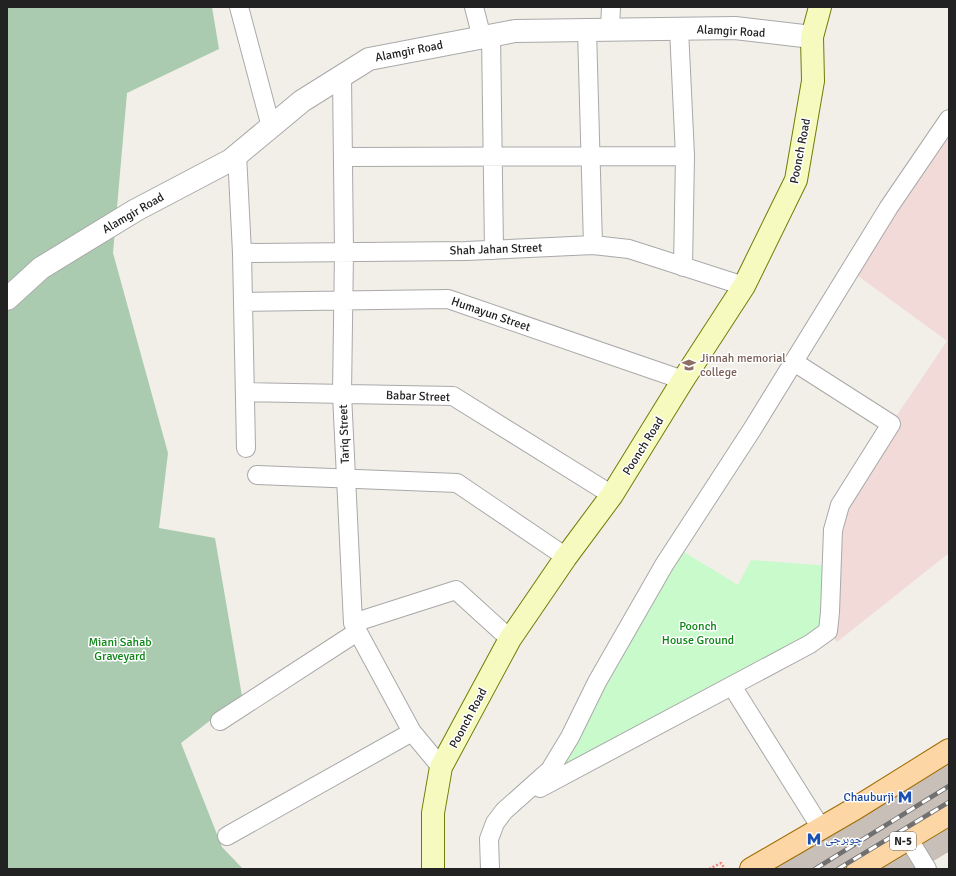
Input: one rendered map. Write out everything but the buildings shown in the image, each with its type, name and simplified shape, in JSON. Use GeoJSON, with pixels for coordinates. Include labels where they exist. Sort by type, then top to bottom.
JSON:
{"type":"FeatureCollection","features":[{"type":"Feature","properties":{"kind":"main road","name":"Poonch Road"},"geometry":{"type":"LineString","coordinates":[[433,869],[433,813],[441,767],[510,639],[566,556],[612,495],[683,380],[744,286],[796,180],[812,81],[812,37],[820,7]]}},
{"type":"Feature","properties":{"kind":"main road"},"geometry":{"type":"LineString","coordinates":[[751,869],[856,808],[949,750]]}},
{"type":"Feature","properties":{"kind":"main road","name":"N-5"},"geometry":{"type":"LineString","coordinates":[[858,869],[949,814]]}},
{"type":"Feature","properties":{"kind":"street"},"geometry":{"type":"LineString","coordinates":[[239,7],[271,127]]}},
{"type":"Feature","properties":{"kind":"street"},"geometry":{"type":"LineString","coordinates":[[474,7],[486,36],[493,157],[494,250]]}},
{"type":"Feature","properties":{"kind":"street"},"geometry":{"type":"LineString","coordinates":[[610,30],[611,7]]}},
{"type":"Feature","properties":{"kind":"street","name":"Alamgir Road"},"geometry":{"type":"LineString","coordinates":[[7,299],[41,268],[136,210],[231,160],[302,101],[369,59],[515,31],[735,28],[812,37]]}},
{"type":"Feature","properties":{"kind":"street"},"geometry":{"type":"LineString","coordinates":[[679,29],[685,156],[683,267]]}},
{"type":"Feature","properties":{"kind":"street"},"geometry":{"type":"LineString","coordinates":[[587,30],[593,245]]}},
{"type":"Feature","properties":{"kind":"street","name":"Tariq Street"},"geometry":{"type":"LineString","coordinates":[[342,76],[344,252],[342,394],[355,628],[412,732],[441,767]]}},
{"type":"Feature","properties":{"kind":"street"},"geometry":{"type":"LineString","coordinates":[[490,869],[490,839],[495,823],[504,811],[550,770],[570,737],[597,682],[664,565],[794,362],[889,207],[949,119]]}},
{"type":"Feature","properties":{"kind":"street"},"geometry":{"type":"LineString","coordinates":[[237,154],[242,253],[246,448]]}},
{"type":"Feature","properties":{"kind":"street"},"geometry":{"type":"LineString","coordinates":[[343,157],[685,156]]}},
{"type":"Feature","properties":{"kind":"street","name":"Shah Jahan Street"},"geometry":{"type":"LineString","coordinates":[[242,253],[494,250],[593,245],[629,249],[744,286]]}},
{"type":"Feature","properties":{"kind":"street","name":"Humayun Street"},"geometry":{"type":"LineString","coordinates":[[243,302],[448,299],[683,380]]}},
{"type":"Feature","properties":{"kind":"street"},"geometry":{"type":"LineString","coordinates":[[518,800],[810,644],[828,631],[833,530],[840,505],[891,424],[794,362]]}},
{"type":"Feature","properties":{"kind":"street","name":"Babar Street"},"geometry":{"type":"LineString","coordinates":[[245,392],[453,396],[612,495]]}},
{"type":"Feature","properties":{"kind":"street"},"geometry":{"type":"LineString","coordinates":[[257,476],[457,483],[566,556]]}},
{"type":"Feature","properties":{"kind":"street"},"geometry":{"type":"LineString","coordinates":[[220,721],[355,628],[456,590],[510,639]]}},
{"type":"Feature","properties":{"kind":"street"},"geometry":{"type":"LineString","coordinates":[[732,686],[821,828]]}},
{"type":"Feature","properties":{"kind":"street"},"geometry":{"type":"LineString","coordinates":[[227,836],[412,732]]}},
{"type":"Feature","properties":{"kind":"street"},"geometry":{"type":"LineString","coordinates":[[908,838],[927,869]]}},
{"type":"Feature","properties":{"kind":"path"},"geometry":{"type":"LineString","coordinates":[[709,869],[721,862],[725,869]]}},
{"type":"Feature","properties":{"kind":"shaded area"},"geometry":{"type":"Polygon","coordinates":[[[949,121],[949,553],[837,642],[828,631],[833,537],[891,424],[947,341],[850,270],[949,121]]]}},
{"type":"Feature","properties":{"kind":"green space","name":"Miani Sahab Graveyard"},"geometry":{"type":"Polygon","coordinates":[[[7,7],[212,7],[219,49],[127,93],[113,253],[168,453],[159,528],[215,538],[242,696],[181,743],[222,847],[243,869],[7,869],[7,7]]]}},
{"type":"Feature","properties":{"kind":"green space","name":"Poonch House Ground"},"geometry":{"type":"Polygon","coordinates":[[[676,547],[738,585],[751,560],[831,566],[828,631],[518,800],[551,770],[676,547]]]}},
{"type":"Feature","properties":{"kind":"railway"},"geometry":{"type":"LineString","coordinates":[[815,869],[949,786]]}},
{"type":"Feature","properties":{"kind":"railway"},"geometry":{"type":"LineString","coordinates":[[838,869],[949,802]]}},
{"type":"Feature","properties":{"kind":"place","name":"Jinnah memorial college"},"geometry":{"type":"Point","coordinates":[689,365]}},
{"type":"Feature","properties":{"kind":"place","name":"Chauburji"},"geometry":{"type":"Point","coordinates":[905,797]}},
{"type":"Feature","properties":{"kind":"place","name":"چوبرجی"},"geometry":{"type":"Point","coordinates":[814,839]}}]}
